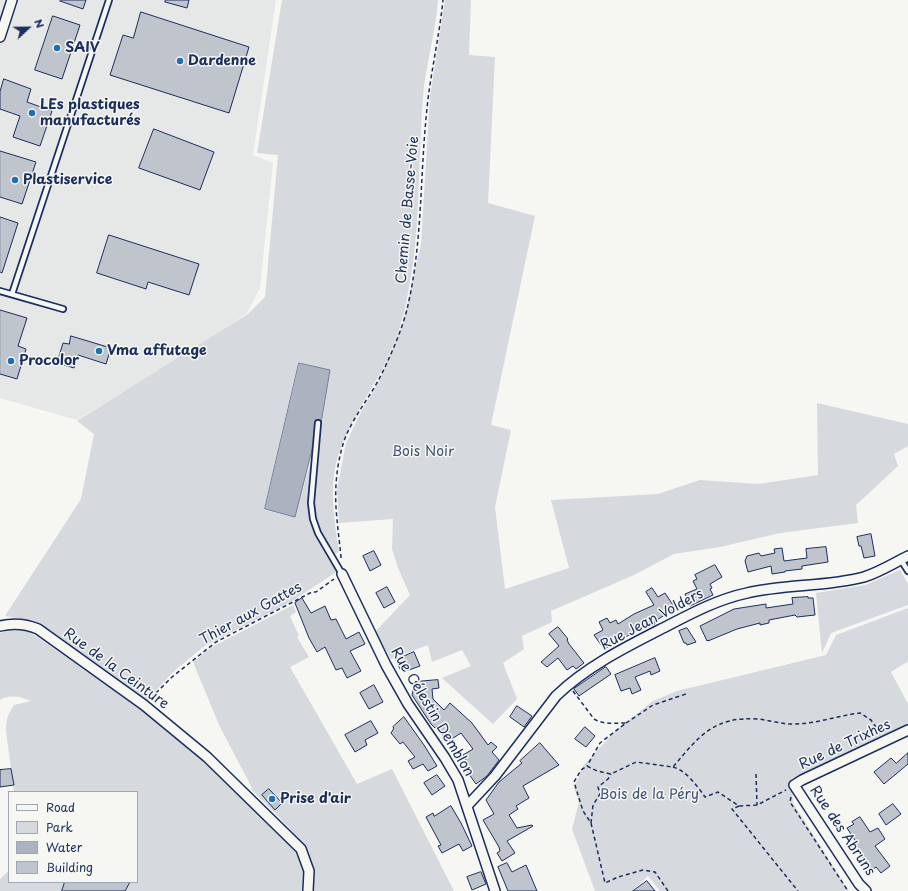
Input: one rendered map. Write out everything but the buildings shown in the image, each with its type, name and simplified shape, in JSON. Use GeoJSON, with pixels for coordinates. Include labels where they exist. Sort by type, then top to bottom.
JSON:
{"type":"FeatureCollection","features":[{"type":"Feature","properties":{"kind":"street"},"geometry":{"type":"LineString","coordinates":[[0,37],[12,0]]}},
{"type":"Feature","properties":{"kind":"street","name":"Rue Jean Volders"},"geometry":{"type":"LineString","coordinates":[[467,806],[496,776],[552,701],[568,685],[611,656],[709,605],[732,597],[766,589],[824,584],[865,576],[876,573],[904,558]]}},
{"type":"Feature","properties":{"kind":"street","name":"Rue Célestin Demblon"},"geometry":{"type":"LineString","coordinates":[[342,574],[386,665],[408,704],[445,758],[458,780],[495,891]]}},
{"type":"Feature","properties":{"kind":"street","name":"Rue de la Ceinture"},"geometry":{"type":"LineString","coordinates":[[0,626],[18,624],[38,629],[144,705],[207,757],[301,849],[309,871],[308,891]]}},
{"type":"Feature","properties":{"kind":"street","name":"Rue de Trixhes"},"geometry":{"type":"LineString","coordinates":[[794,785],[908,730]]}},
{"type":"Feature","properties":{"kind":"street","name":"Rue des Abruns"},"geometry":{"type":"LineString","coordinates":[[794,785],[859,884],[866,891]]}},
{"type":"Feature","properties":{"kind":"lane"},"geometry":{"type":"LineString","coordinates":[[12,294],[109,0]]}},
{"type":"Feature","properties":{"kind":"lane"},"geometry":{"type":"LineString","coordinates":[[0,290],[63,309]]}},
{"type":"Feature","properties":{"kind":"lane"},"geometry":{"type":"LineString","coordinates":[[318,423],[311,503],[313,519],[318,533],[342,574]]}},
{"type":"Feature","properties":{"kind":"lane"},"geometry":{"type":"LineString","coordinates":[[904,558],[908,571]]}},
{"type":"Feature","properties":{"kind":"path","name":"Chemin de Basse-Voie"},"geometry":{"type":"LineString","coordinates":[[342,574],[336,519],[336,490],[339,465],[345,440],[358,412],[378,381],[400,332],[408,306],[420,222],[422,164],[428,95],[436,55],[443,0]]}},
{"type":"Feature","properties":{"kind":"path","name":"Thier aux Gattes"},"geometry":{"type":"LineString","coordinates":[[144,705],[172,676],[216,642],[312,592],[316,592],[342,574]]}},
{"type":"Feature","properties":{"kind":"path"},"geometry":{"type":"LineString","coordinates":[[568,685],[594,719],[602,723],[626,723]]}},
{"type":"Feature","properties":{"kind":"path"},"geometry":{"type":"LineString","coordinates":[[591,823],[583,811],[574,782],[580,770],[587,766],[600,743],[626,723],[653,705],[686,694]]}},
{"type":"Feature","properties":{"kind":"path"},"geometry":{"type":"LineString","coordinates":[[673,767],[708,729],[726,721],[735,719],[758,719],[789,724],[822,722],[842,715],[860,713],[871,720],[886,740]]}},
{"type":"Feature","properties":{"kind":"path"},"geometry":{"type":"LineString","coordinates":[[668,891],[655,872],[643,870],[618,877],[605,883],[591,823],[593,805],[600,794],[598,787],[612,774],[636,762],[679,769],[692,780],[705,797],[718,792],[739,806]]}},
{"type":"Feature","properties":{"kind":"path"},"geometry":{"type":"LineString","coordinates":[[587,766],[612,774]]}},
{"type":"Feature","properties":{"kind":"path"},"geometry":{"type":"LineString","coordinates":[[756,774],[757,805]]}},
{"type":"Feature","properties":{"kind":"path"},"geometry":{"type":"LineString","coordinates":[[794,785],[757,805],[739,806],[732,809],[798,891]]}},
{"type":"Feature","properties":{"kind":"path"},"geometry":{"type":"LineString","coordinates":[[794,785],[790,802],[848,891]]}},
{"type":"Feature","properties":{"kind":"shaded area"},"geometry":{"type":"Polygon","coordinates":[[[0,0],[276,0],[253,155],[273,163],[260,288],[247,313],[209,340],[77,420],[0,398],[0,0]]]}},
{"type":"Feature","properties":{"kind":"green space"},"geometry":{"type":"Polygon","coordinates":[[[282,0],[438,0],[436,22],[424,86],[417,222],[411,276],[400,328],[394,344],[383,368],[343,441],[335,468],[333,500],[339,552],[329,557],[338,571],[292,601],[203,647],[171,674],[147,701],[40,624],[34,621],[5,616],[81,499],[94,434],[77,421],[248,314],[265,297],[278,155],[257,153],[282,0]],[[298,362],[264,510],[295,517],[312,457],[318,448],[330,371],[333,371],[298,362]]]}},
{"type":"Feature","properties":{"kind":"green space","name":"Bois Noir"},"geometry":{"type":"Polygon","coordinates":[[[445,0],[471,0],[469,55],[495,57],[488,203],[535,216],[491,425],[511,430],[495,507],[505,589],[569,568],[551,500],[658,494],[700,480],[758,484],[818,475],[817,403],[908,424],[908,446],[894,454],[898,466],[856,505],[858,523],[780,533],[720,547],[674,554],[634,575],[551,611],[552,622],[522,636],[524,649],[503,663],[517,699],[493,724],[442,678],[471,666],[462,650],[432,662],[428,645],[391,659],[375,632],[410,595],[398,568],[392,549],[393,519],[339,523],[337,490],[346,443],[360,414],[379,381],[403,323],[421,244],[430,97],[445,0]]]}},
{"type":"Feature","properties":{"kind":"green space"},"geometry":{"type":"Polygon","coordinates":[[[900,570],[908,584],[908,605],[831,633],[822,653],[816,593],[865,585],[900,570]]]}},
{"type":"Feature","properties":{"kind":"green space"},"geometry":{"type":"Polygon","coordinates":[[[293,605],[296,612],[290,616],[299,636],[297,637],[309,657],[290,667],[357,784],[392,769],[454,891],[311,891],[311,865],[306,850],[300,841],[274,812],[251,789],[252,788],[220,727],[193,662],[212,647],[293,605]]]}},
{"type":"Feature","properties":{"kind":"green space","name":"Bois de la Péry"},"geometry":{"type":"Polygon","coordinates":[[[908,608],[908,664],[907,662],[891,672],[908,704],[908,725],[791,779],[793,803],[849,891],[660,891],[648,876],[632,891],[595,891],[572,829],[579,802],[574,788],[583,766],[615,731],[653,701],[677,691],[826,655],[836,635],[908,608]]]}},
{"type":"Feature","properties":{"kind":"green space"},"geometry":{"type":"Polygon","coordinates":[[[25,630],[39,638],[158,722],[186,744],[212,767],[296,852],[305,870],[305,891],[0,891],[0,879],[8,871],[8,883],[138,883],[138,791],[14,791],[6,731],[7,720],[14,705],[31,701],[16,697],[8,697],[0,700],[0,633],[6,631],[25,630]]]}},
{"type":"Feature","properties":{"kind":"water"},"geometry":{"type":"Polygon","coordinates":[[[299,363],[330,370],[319,435],[315,438],[295,517],[265,509],[299,363]]]}},
{"type":"Feature","properties":{"kind":"place","name":"SAIV"},"geometry":{"type":"Point","coordinates":[57,48]}},
{"type":"Feature","properties":{"kind":"place","name":"Dardenne"},"geometry":{"type":"Point","coordinates":[180,61]}},
{"type":"Feature","properties":{"kind":"place","name":"LEs plastiques manufacturés"},"geometry":{"type":"Point","coordinates":[32,113]}},
{"type":"Feature","properties":{"kind":"place","name":"Plastiservice"},"geometry":{"type":"Point","coordinates":[15,180]}},
{"type":"Feature","properties":{"kind":"place","name":"Vma affutage"},"geometry":{"type":"Point","coordinates":[99,351]}},
{"type":"Feature","properties":{"kind":"place","name":"Procolor"},"geometry":{"type":"Point","coordinates":[11,361]}},
{"type":"Feature","properties":{"kind":"place","name":"Prise d'air"},"geometry":{"type":"Point","coordinates":[272,799]}}]}
